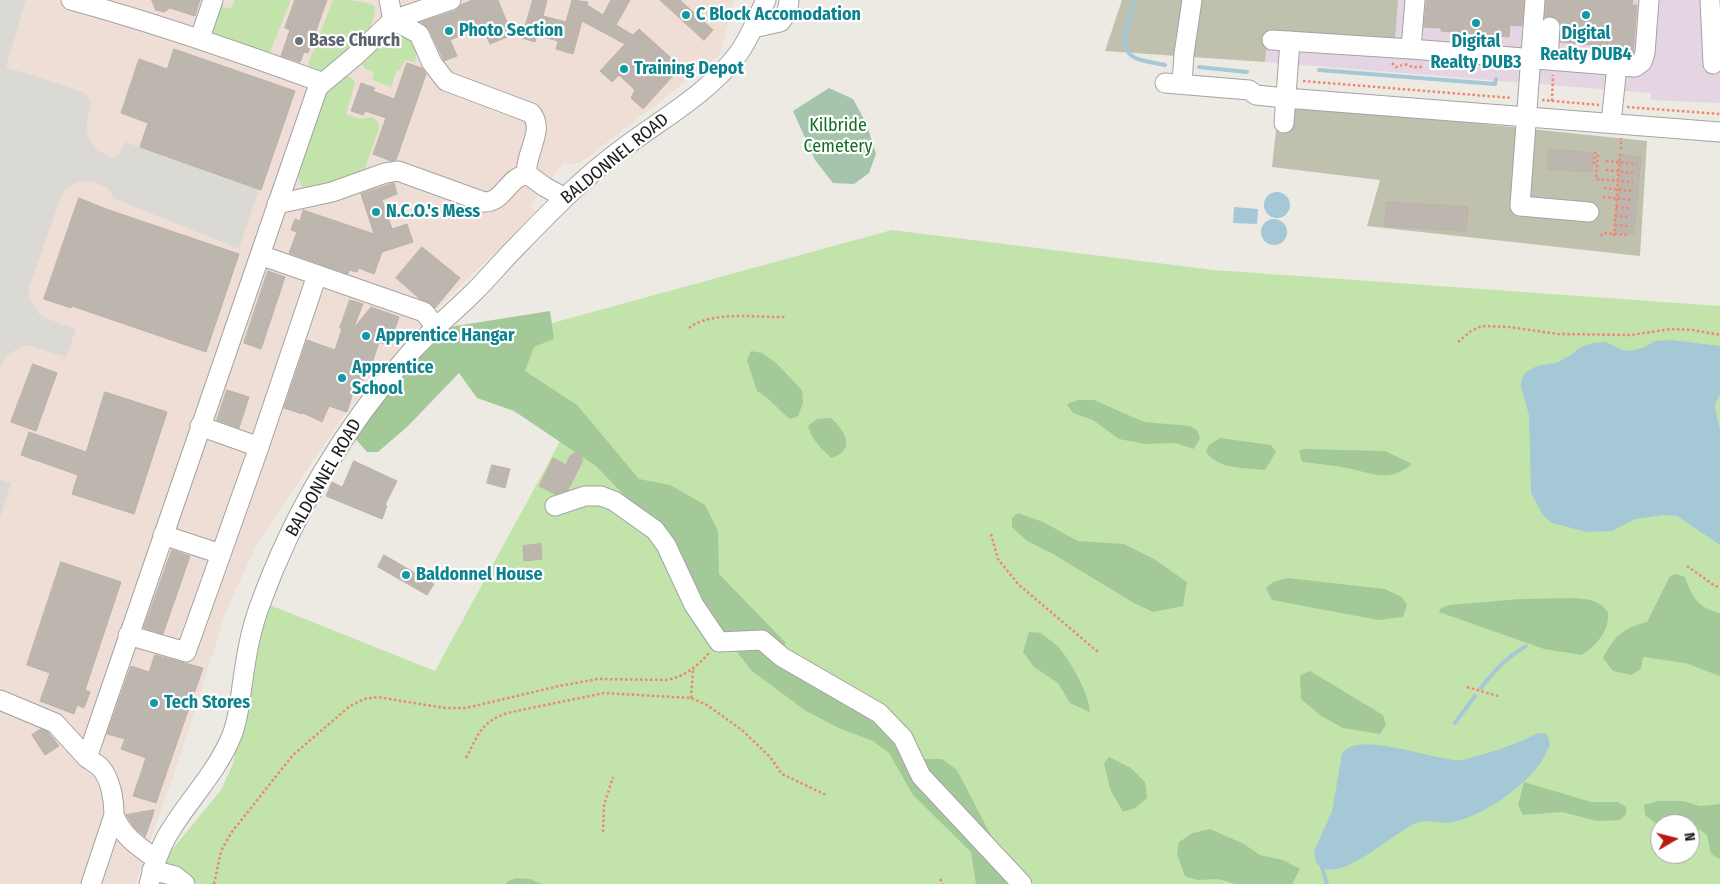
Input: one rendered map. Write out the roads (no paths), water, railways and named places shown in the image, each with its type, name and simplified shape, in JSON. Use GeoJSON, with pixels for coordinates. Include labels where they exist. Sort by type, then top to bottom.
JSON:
{"type":"FeatureCollection","features":[{"type":"Feature","properties":{"kind":"street"},"geometry":{"type":"LineString","coordinates":[[72,0],[120,6],[200,38],[321,82]]}},
{"type":"Feature","properties":{"kind":"street"},"geometry":{"type":"LineString","coordinates":[[200,38],[213,0]]}},
{"type":"Feature","properties":{"kind":"street"},"geometry":{"type":"LineString","coordinates":[[389,0],[393,20]]}},
{"type":"Feature","properties":{"kind":"street"},"geometry":{"type":"LineString","coordinates":[[86,758],[314,93],[321,82],[346,64],[393,20],[450,0]]}},
{"type":"Feature","properties":{"kind":"street","name":"BALDONNEL ROAD"},"geometry":{"type":"LineString","coordinates":[[152,871],[170,829],[221,759],[233,732],[239,708],[249,638],[260,604],[281,554],[305,504],[329,461],[367,406],[412,351],[474,292],[518,244],[565,198],[621,149],[717,78],[738,54],[766,0]]}},
{"type":"Feature","properties":{"kind":"street"},"geometry":{"type":"LineString","coordinates":[[753,28],[783,20],[789,0]]}},
{"type":"Feature","properties":{"kind":"street"},"geometry":{"type":"LineString","coordinates":[[1192,0],[1184,54],[1174,84],[1249,90],[1256,95],[1286,89],[1528,109],[1615,122],[1720,132]]}},
{"type":"Feature","properties":{"kind":"street"},"geometry":{"type":"LineString","coordinates":[[1411,49],[1415,0]]}},
{"type":"Feature","properties":{"kind":"street"},"geometry":{"type":"LineString","coordinates":[[1535,0],[1539,60]]}},
{"type":"Feature","properties":{"kind":"street"},"geometry":{"type":"LineString","coordinates":[[1284,123],[1286,89],[1281,41],[1411,49],[1635,67],[1642,62],[1645,53],[1649,0]]}},
{"type":"Feature","properties":{"kind":"street"},"geometry":{"type":"LineString","coordinates":[[1710,0],[1713,64]]}},
{"type":"Feature","properties":{"kind":"street"},"geometry":{"type":"LineString","coordinates":[[393,20],[419,34],[432,63],[446,81],[531,114],[535,118],[537,125],[528,160],[527,174]]}},
{"type":"Feature","properties":{"kind":"street"},"geometry":{"type":"LineString","coordinates":[[1550,27],[1539,60],[1528,109],[1520,206],[1589,212]]}},
{"type":"Feature","properties":{"kind":"street"},"geometry":{"type":"LineString","coordinates":[[1615,122],[1617,66]]}},
{"type":"Feature","properties":{"kind":"street"},"geometry":{"type":"LineString","coordinates":[[277,204],[332,192],[398,170],[484,202],[497,199],[510,182],[520,175],[527,174],[565,198]]}},
{"type":"Feature","properties":{"kind":"street"},"geometry":{"type":"LineString","coordinates":[[260,255],[424,312],[436,327]]}},
{"type":"Feature","properties":{"kind":"street"},"geometry":{"type":"LineString","coordinates":[[128,635],[186,652],[259,447],[317,275]]}},
{"type":"Feature","properties":{"kind":"street"},"geometry":{"type":"LineString","coordinates":[[200,426],[259,447]]}},
{"type":"Feature","properties":{"kind":"street"},"geometry":{"type":"LineString","coordinates":[[555,506],[585,496],[601,496],[614,501],[655,530],[666,545],[694,605],[719,642],[762,640],[782,657],[879,713],[903,738],[921,776],[1022,884]]}},
{"type":"Feature","properties":{"kind":"street"},"geometry":{"type":"LineString","coordinates":[[163,535],[221,554]]}},
{"type":"Feature","properties":{"kind":"street"},"geometry":{"type":"LineString","coordinates":[[0,700],[55,723],[86,758],[100,768],[108,781],[114,815],[120,829],[136,844],[152,871],[176,876],[186,884]]}},
{"type":"Feature","properties":{"kind":"street"},"geometry":{"type":"LineString","coordinates":[[91,884],[114,815]]}},
{"type":"Feature","properties":{"kind":"water"},"geometry":{"type":"Polygon","coordinates":[[[1277,192],[1286,196],[1290,205],[1286,214],[1277,218],[1268,214],[1264,205],[1268,196],[1277,192]]]}},
{"type":"Feature","properties":{"kind":"water"},"geometry":{"type":"Polygon","coordinates":[[[1234,207],[1258,209],[1257,224],[1233,223],[1234,207]]]}},
{"type":"Feature","properties":{"kind":"water"},"geometry":{"type":"Polygon","coordinates":[[[1274,219],[1283,223],[1287,232],[1283,241],[1274,245],[1265,241],[1261,232],[1265,223],[1274,219]]]}},
{"type":"Feature","properties":{"kind":"water"},"geometry":{"type":"Polygon","coordinates":[[[1671,340],[1720,346],[1720,395],[1715,408],[1720,430],[1720,545],[1677,516],[1665,515],[1635,519],[1612,531],[1587,532],[1552,523],[1543,515],[1531,493],[1529,415],[1521,387],[1521,380],[1526,372],[1537,366],[1556,363],[1579,348],[1592,343],[1605,342],[1623,350],[1631,351],[1645,347],[1655,341],[1671,340]]]}},
{"type":"Feature","properties":{"kind":"water"},"geometry":{"type":"Polygon","coordinates":[[[1538,733],[1545,733],[1550,745],[1539,765],[1522,783],[1501,800],[1477,814],[1454,822],[1425,821],[1416,823],[1346,866],[1326,869],[1316,863],[1314,851],[1332,811],[1342,754],[1350,747],[1363,744],[1379,745],[1463,760],[1510,746],[1538,733]]]}},
{"type":"Feature","properties":{"kind":"waterway"},"geometry":{"type":"LineString","coordinates":[[1136,0],[1125,32],[1124,41],[1126,48],[1130,55],[1138,59],[1165,65]]}},
{"type":"Feature","properties":{"kind":"waterway"},"geometry":{"type":"LineString","coordinates":[[1199,67],[1247,72]]}},
{"type":"Feature","properties":{"kind":"waterway"},"geometry":{"type":"LineString","coordinates":[[1319,70],[1495,84],[1496,79]]}},
{"type":"Feature","properties":{"kind":"waterway"},"geometry":{"type":"LineString","coordinates":[[1481,688],[1501,665],[1526,646]]}},
{"type":"Feature","properties":{"kind":"waterway"},"geometry":{"type":"LineString","coordinates":[[1455,723],[1475,696]]}},
{"type":"Feature","properties":{"kind":"waterway"},"geometry":{"type":"LineString","coordinates":[[1322,867],[1327,884]]}},
{"type":"Feature","properties":{"kind":"place","name":"C Block Accomodation"},"geometry":{"type":"Point","coordinates":[686,15]}},
{"type":"Feature","properties":{"kind":"place","name":"Digital Realty DUB4"},"geometry":{"type":"Point","coordinates":[1586,15]}},
{"type":"Feature","properties":{"kind":"place","name":"Digital Realty DUB3"},"geometry":{"type":"Point","coordinates":[1476,23]}},
{"type":"Feature","properties":{"kind":"place","name":"Photo Section"},"geometry":{"type":"Point","coordinates":[449,31]}},
{"type":"Feature","properties":{"kind":"place","name":"Base Church"},"geometry":{"type":"Point","coordinates":[299,41]}},
{"type":"Feature","properties":{"kind":"place","name":"Training Depot"},"geometry":{"type":"Point","coordinates":[624,69]}},
{"type":"Feature","properties":{"kind":"place","name":"N.C.O.'s Mess"},"geometry":{"type":"Point","coordinates":[376,212]}},
{"type":"Feature","properties":{"kind":"place","name":"Apprentice Hangar"},"geometry":{"type":"Point","coordinates":[366,336]}},
{"type":"Feature","properties":{"kind":"place","name":"Apprentice School"},"geometry":{"type":"Point","coordinates":[342,378]}},
{"type":"Feature","properties":{"kind":"place","name":"Baldonnel House"},"geometry":{"type":"Point","coordinates":[406,575]}},
{"type":"Feature","properties":{"kind":"place","name":"Tech Stores"},"geometry":{"type":"Point","coordinates":[154,703]}},
{"type":"Feature","properties":{"kind":"park label","name":"Kilbride Cemetery"},"geometry":{"type":"Point","coordinates":[838,136]}}]}
